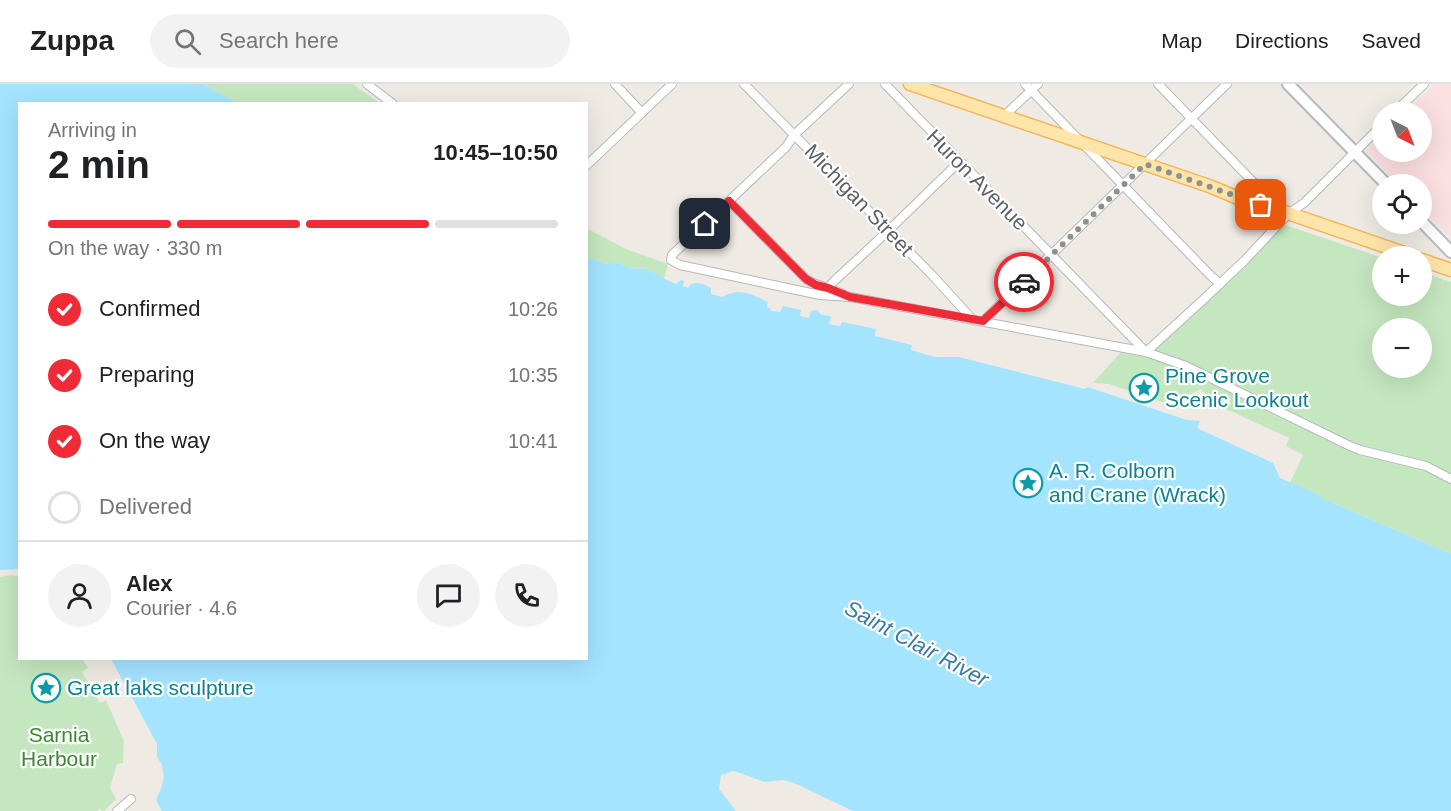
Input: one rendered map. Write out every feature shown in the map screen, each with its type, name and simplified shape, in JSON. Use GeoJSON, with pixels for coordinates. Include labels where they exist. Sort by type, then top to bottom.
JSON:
{"type":"FeatureCollection","features":[{"type":"Feature","properties":{"kind":"main road"},"geometry":{"type":"LineString","coordinates":[[910,84],[1212,187],[1245,201],[1383,246]]}},
{"type":"Feature","properties":{"kind":"main road"},"geometry":{"type":"LineString","coordinates":[[1432,263],[1451,270]]}},
{"type":"Feature","properties":{"kind":"street"},"geometry":{"type":"LineString","coordinates":[[367,84],[390,102]]}},
{"type":"Feature","properties":{"kind":"street"},"geometry":{"type":"LineString","coordinates":[[615,84],[642,113]]}},
{"type":"Feature","properties":{"kind":"street"},"geometry":{"type":"LineString","coordinates":[[588,164],[672,84]]}},
{"type":"Feature","properties":{"kind":"street","name":"Michigan Street"},"geometry":{"type":"LineString","coordinates":[[744,84],[933,276],[972,319]]}},
{"type":"Feature","properties":{"kind":"street"},"geometry":{"type":"LineString","coordinates":[[849,84],[672,255],[671,260],[680,265],[820,295],[850,297],[1146,352],[1186,366],[1350,446],[1426,466],[1451,479]]}},
{"type":"Feature","properties":{"kind":"street","name":"Huron Avenue"},"geometry":{"type":"LineString","coordinates":[[885,84],[1146,352]]}},
{"type":"Feature","properties":{"kind":"street"},"geometry":{"type":"LineString","coordinates":[[1025,84],[1220,284]]}},
{"type":"Feature","properties":{"kind":"street"},"geometry":{"type":"LineString","coordinates":[[1004,116],[1038,84]]}},
{"type":"Feature","properties":{"kind":"street"},"geometry":{"type":"LineString","coordinates":[[1158,84],[1282,212]]}},
{"type":"Feature","properties":{"kind":"street"},"geometry":{"type":"LineString","coordinates":[[983,321],[1227,84]]}},
{"type":"Feature","properties":{"kind":"street"},"geometry":{"type":"LineString","coordinates":[[1288,84],[1377,174]]}},
{"type":"Feature","properties":{"kind":"street"},"geometry":{"type":"LineString","coordinates":[[1405,102],[1422,85]]}},
{"type":"Feature","properties":{"kind":"street"},"geometry":{"type":"LineString","coordinates":[[1146,352],[1220,284],[1282,212],[1304,203],[1372,135]]}},
{"type":"Feature","properties":{"kind":"street"},"geometry":{"type":"LineString","coordinates":[[828,288],[960,161]]}},
{"type":"Feature","properties":{"kind":"street"},"geometry":{"type":"LineString","coordinates":[[729,201],[806,279],[850,297]]}},
{"type":"Feature","properties":{"kind":"street"},"geometry":{"type":"LineString","coordinates":[[1432,232],[1451,252]]}},
{"type":"Feature","properties":{"kind":"street"},"geometry":{"type":"LineString","coordinates":[[117,811],[131,799]]}},
{"type":"Feature","properties":{"kind":"shaded area"},"geometry":{"type":"Polygon","coordinates":[[[1436,84],[1451,84],[1451,237],[1432,218],[1432,174],[1389,174],[1377,162],[1432,162],[1432,102],[1417,102],[1436,84]]]}},
{"type":"Feature","properties":{"kind":"shaded area"},"geometry":{"type":"Polygon","coordinates":[[[1372,145],[1372,157],[1366,151],[1372,145]]]}},
{"type":"Feature","properties":{"kind":"green space"},"geometry":{"type":"Polygon","coordinates":[[[203,84],[353,84],[378,102],[235,102],[203,84]]]}},
{"type":"Feature","properties":{"kind":"green space"},"geometry":{"type":"Polygon","coordinates":[[[1285,225],[1372,254],[1372,306],[1432,306],[1432,275],[1451,282],[1451,554],[1290,483],[1303,455],[1286,446],[1289,438],[1226,409],[1200,389],[1169,406],[1093,383],[1121,352],[1146,357],[1285,225]]]}},
{"type":"Feature","properties":{"kind":"green space"},"geometry":{"type":"Polygon","coordinates":[[[588,229],[626,249],[668,264],[664,279],[647,269],[630,268],[612,262],[606,264],[588,257],[588,229]]]}},
{"type":"Feature","properties":{"kind":"green space","name":"Sarnia Harbour"},"geometry":{"type":"Polygon","coordinates":[[[12,575],[18,577],[18,660],[83,660],[88,668],[82,672],[100,703],[106,700],[124,741],[123,763],[117,764],[110,788],[116,799],[104,811],[100,808],[97,811],[0,811],[0,577],[12,575]]]}},
{"type":"Feature","properties":{"kind":"water"},"geometry":{"type":"Polygon","coordinates":[[[0,84],[203,84],[235,102],[18,102],[18,569],[0,570],[0,84]]]}},
{"type":"Feature","properties":{"kind":"water","name":"Saint Clair River"},"geometry":{"type":"Polygon","coordinates":[[[588,257],[606,264],[612,262],[630,268],[647,269],[676,284],[681,280],[684,281],[683,286],[688,288],[696,283],[700,284],[711,288],[711,294],[722,297],[734,292],[750,294],[768,302],[767,307],[771,311],[780,312],[783,306],[801,310],[800,316],[809,318],[811,311],[817,310],[822,315],[831,316],[829,324],[840,326],[842,322],[876,329],[875,336],[912,345],[911,350],[935,357],[959,357],[1085,389],[1093,383],[1108,386],[1201,419],[1197,428],[1273,463],[1280,478],[1451,554],[1451,811],[853,811],[794,783],[783,780],[765,782],[734,771],[721,775],[719,789],[736,811],[162,811],[156,800],[164,777],[162,765],[157,757],[157,744],[112,660],[588,660],[588,257]]]}},
{"type":"Feature","properties":{"kind":"pier"},"geometry":{"type":"Polygon","coordinates":[[[1093,383],[1109,384],[1175,406],[1201,419],[1200,421],[1187,420],[1088,387],[1093,383]]]}},
{"type":"Feature","properties":{"kind":"way so far"},"geometry":{"type":"LineString","coordinates":[[1024,282],[1145,164],[1261,205]]}},
{"type":"Feature","properties":{"kind":"place","name":"Pine Grove Scenic Lookout"},"geometry":{"type":"Point","coordinates":[1144,388]}},
{"type":"Feature","properties":{"kind":"place","name":"A. R. Colborn and Crane (Wrack)"},"geometry":{"type":"Point","coordinates":[1028,483]}},
{"type":"Feature","properties":{"kind":"place","name":"Great laks sculpture"},"geometry":{"type":"Point","coordinates":[46,688]}},
{"type":"Feature","properties":{"kind":"route"},"geometry":{"type":"LineString","coordinates":[[705,224],[729,201],[806,279],[850,297],[983,321],[1024,282]]}}]}
